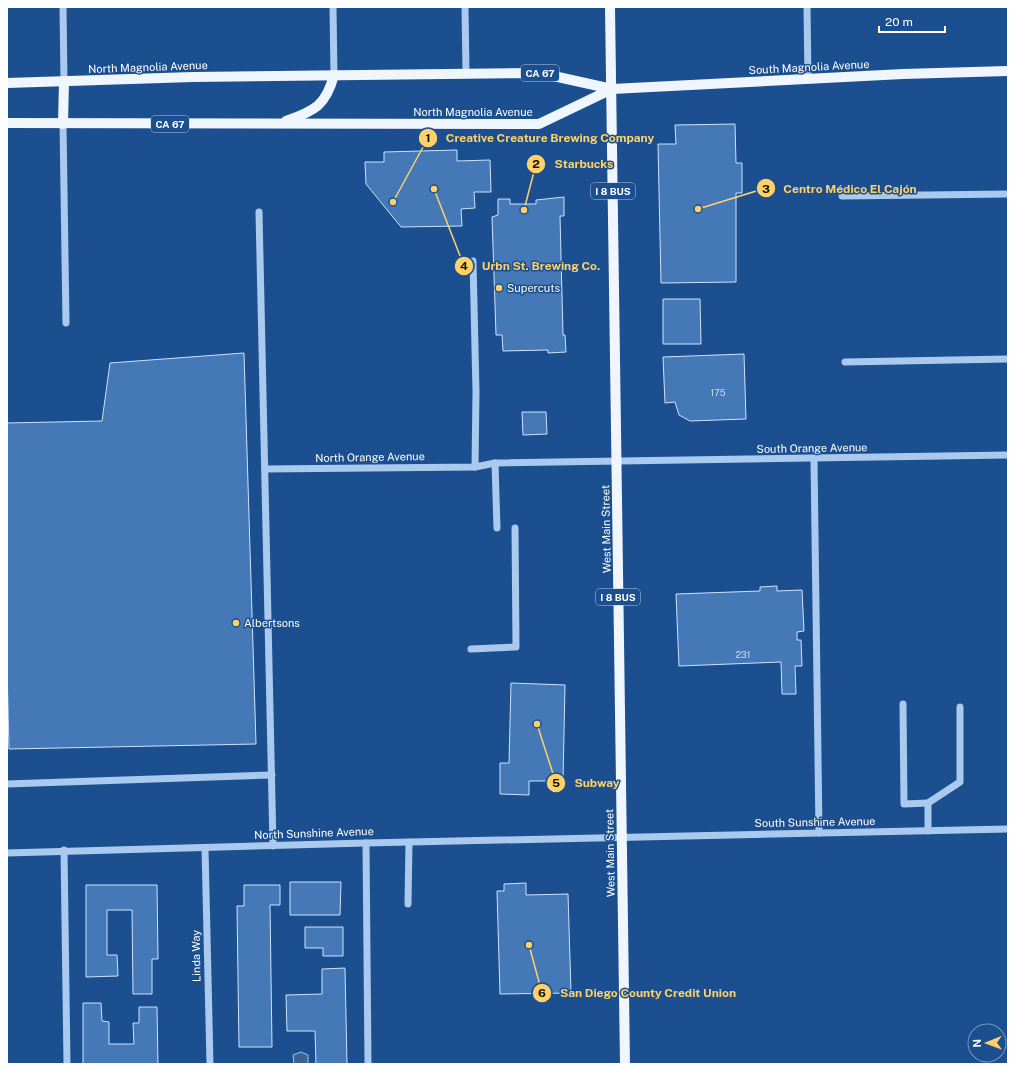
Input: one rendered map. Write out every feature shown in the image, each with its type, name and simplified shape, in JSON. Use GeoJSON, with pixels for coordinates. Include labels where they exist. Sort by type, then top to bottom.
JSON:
{"type":"FeatureCollection","features":[{"type":"Feature","properties":{"kind":"main road","name":"I 8 BUS"},"geometry":{"type":"LineString","coordinates":[[610,7],[612,90]]}},
{"type":"Feature","properties":{"kind":"main road","name":"South Magnolia Avenue"},"geometry":{"type":"LineString","coordinates":[[612,90],[902,74],[1008,71]]}},
{"type":"Feature","properties":{"kind":"main road","name":"North Magnolia Avenue"},"geometry":{"type":"LineString","coordinates":[[7,83],[64,82],[105,79],[540,73],[612,90]]}},
{"type":"Feature","properties":{"kind":"main road"},"geometry":{"type":"LineString","coordinates":[[277,124],[300,116],[318,107],[329,93],[334,75]]}},
{"type":"Feature","properties":{"kind":"main road"},"geometry":{"type":"LineString","coordinates":[[63,124],[64,82]]}},
{"type":"Feature","properties":{"kind":"main road","name":"North Magnolia Avenue"},"geometry":{"type":"LineString","coordinates":[[7,123],[539,124],[612,90]]}},
{"type":"Feature","properties":{"kind":"main road","name":"West Main Street"},"geometry":{"type":"LineString","coordinates":[[612,90],[625,1064]]}},
{"type":"Feature","properties":{"kind":"street"},"geometry":{"type":"LineString","coordinates":[[63,7],[64,82]]}},
{"type":"Feature","properties":{"kind":"street"},"geometry":{"type":"LineString","coordinates":[[333,7],[334,75]]}},
{"type":"Feature","properties":{"kind":"street"},"geometry":{"type":"LineString","coordinates":[[465,7],[466,73]]}},
{"type":"Feature","properties":{"kind":"street"},"geometry":{"type":"LineString","coordinates":[[808,7],[808,79]]}},
{"type":"Feature","properties":{"kind":"street"},"geometry":{"type":"LineString","coordinates":[[63,124],[66,322]]}},
{"type":"Feature","properties":{"kind":"street"},"geometry":{"type":"LineString","coordinates":[[842,196],[1008,194]]}},
{"type":"Feature","properties":{"kind":"street"},"geometry":{"type":"LineString","coordinates":[[259,212],[273,846]]}},
{"type":"Feature","properties":{"kind":"street"},"geometry":{"type":"LineString","coordinates":[[473,261],[476,392],[475,467]]}},
{"type":"Feature","properties":{"kind":"street"},"geometry":{"type":"LineString","coordinates":[[845,362],[1008,359]]}},
{"type":"Feature","properties":{"kind":"street","name":"South Orange Avenue"},"geometry":{"type":"LineString","coordinates":[[617,463],[1008,455]]}},
{"type":"Feature","properties":{"kind":"street"},"geometry":{"type":"LineString","coordinates":[[814,459],[819,833]]}},
{"type":"Feature","properties":{"kind":"street"},"geometry":{"type":"LineString","coordinates":[[496,528],[495,463],[617,463]]}},
{"type":"Feature","properties":{"kind":"street","name":"North Orange Avenue"},"geometry":{"type":"LineString","coordinates":[[265,470],[475,467],[495,463]]}},
{"type":"Feature","properties":{"kind":"street"},"geometry":{"type":"LineString","coordinates":[[471,649],[516,647],[515,528]]}},
{"type":"Feature","properties":{"kind":"street"},"geometry":{"type":"LineString","coordinates":[[903,704],[904,804],[928,803],[960,782],[960,707]]}},
{"type":"Feature","properties":{"kind":"street"},"geometry":{"type":"LineString","coordinates":[[7,784],[272,775]]}},
{"type":"Feature","properties":{"kind":"street"},"geometry":{"type":"LineString","coordinates":[[928,803],[928,831]]}},
{"type":"Feature","properties":{"kind":"street","name":"South Sunshine Avenue"},"geometry":{"type":"LineString","coordinates":[[622,838],[1008,829]]}},
{"type":"Feature","properties":{"kind":"street","name":"North Sunshine Avenue"},"geometry":{"type":"LineString","coordinates":[[7,853],[64,850],[622,838]]}},
{"type":"Feature","properties":{"kind":"street"},"geometry":{"type":"LineString","coordinates":[[408,904],[409,842]]}},
{"type":"Feature","properties":{"kind":"street"},"geometry":{"type":"LineString","coordinates":[[366,843],[368,1064]]}},
{"type":"Feature","properties":{"kind":"street","name":"Linda Way"},"geometry":{"type":"LineString","coordinates":[[205,848],[210,1064]]}},
{"type":"Feature","properties":{"kind":"street"},"geometry":{"type":"LineString","coordinates":[[64,850],[67,1064]]}},
{"type":"Feature","properties":{"kind":"water"},"geometry":{"type":"Polygon","coordinates":[[[301,1052],[308,1055],[308,1064],[294,1064],[293,1055],[301,1052]]]}},
{"type":"Feature","properties":{"kind":"building"},"geometry":{"type":"Polygon","coordinates":[[[735,124],[736,163],[742,163],[742,193],[736,193],[736,282],[661,283],[658,144],[676,144],[675,125],[735,124]]]}},
{"type":"Feature","properties":{"kind":"building"},"geometry":{"type":"Polygon","coordinates":[[[457,150],[457,161],[490,160],[491,192],[474,192],[475,208],[461,209],[462,226],[401,227],[366,184],[365,162],[384,162],[384,152],[457,150]]]}},
{"type":"Feature","properties":{"kind":"building"},"geometry":{"type":"Polygon","coordinates":[[[564,197],[564,216],[560,216],[563,335],[565,335],[566,352],[548,353],[548,350],[503,351],[502,335],[496,335],[492,217],[498,215],[498,199],[510,199],[510,204],[536,204],[536,200],[564,197]]]}},
{"type":"Feature","properties":{"kind":"building"},"geometry":{"type":"Polygon","coordinates":[[[663,299],[700,299],[701,344],[663,344],[663,299]]]}},
{"type":"Feature","properties":{"kind":"building"},"geometry":{"type":"Polygon","coordinates":[[[244,353],[256,744],[9,749],[7,667],[7,423],[102,421],[110,363],[244,353]]]}},
{"type":"Feature","properties":{"kind":"building"},"geometry":{"type":"Polygon","coordinates":[[[744,354],[746,419],[690,421],[679,415],[675,402],[665,403],[663,357],[744,354]]]}},
{"type":"Feature","properties":{"kind":"building"},"geometry":{"type":"Polygon","coordinates":[[[522,412],[546,412],[547,434],[523,435],[522,412]]]}},
{"type":"Feature","properties":{"kind":"building"},"geometry":{"type":"Polygon","coordinates":[[[777,586],[777,591],[802,590],[804,631],[797,632],[797,640],[801,640],[802,666],[795,666],[796,694],[782,694],[781,662],[679,666],[676,594],[760,591],[760,587],[777,586]]]}},
{"type":"Feature","properties":{"kind":"building"},"geometry":{"type":"Polygon","coordinates":[[[511,683],[565,685],[563,781],[529,781],[529,795],[500,794],[500,763],[509,763],[511,683]]]}},
{"type":"Feature","properties":{"kind":"building"},"geometry":{"type":"Polygon","coordinates":[[[290,882],[341,882],[340,915],[290,915],[290,882]]]}},
{"type":"Feature","properties":{"kind":"building"},"geometry":{"type":"Polygon","coordinates":[[[526,883],[526,895],[568,894],[571,993],[500,994],[497,891],[504,891],[504,884],[526,883]]]}},
{"type":"Feature","properties":{"kind":"building"},"geometry":{"type":"Polygon","coordinates":[[[86,885],[157,885],[158,959],[152,959],[152,994],[133,994],[132,910],[107,910],[107,955],[117,955],[118,976],[86,977],[86,885]]]}},
{"type":"Feature","properties":{"kind":"building"},"geometry":{"type":"Polygon","coordinates":[[[244,885],[280,885],[280,905],[270,905],[272,1047],[239,1047],[237,906],[244,906],[244,885]]]}},
{"type":"Feature","properties":{"kind":"building"},"geometry":{"type":"Polygon","coordinates":[[[305,927],[343,927],[343,956],[323,956],[323,948],[305,948],[305,927]]]}},
{"type":"Feature","properties":{"kind":"building"},"geometry":{"type":"Polygon","coordinates":[[[345,968],[347,1064],[316,1064],[315,1031],[287,1031],[286,995],[322,994],[322,969],[345,968]]]}},
{"type":"Feature","properties":{"kind":"building"},"geometry":{"type":"Polygon","coordinates":[[[83,1003],[101,1003],[102,1021],[109,1022],[109,1044],[134,1044],[133,1023],[139,1023],[139,1007],[157,1007],[158,1064],[83,1064],[83,1003]]]}},
{"type":"Feature","properties":{"kind":"place","name":"Urbn St. Brewing Co."},"geometry":{"type":"Point","coordinates":[434,189]}},
{"type":"Feature","properties":{"kind":"place","name":"Creative Creature Brewing Company"},"geometry":{"type":"Point","coordinates":[393,202]}},
{"type":"Feature","properties":{"kind":"place","name":"Centro Médico El Cajón"},"geometry":{"type":"Point","coordinates":[698,209]}},
{"type":"Feature","properties":{"kind":"place","name":"Starbucks"},"geometry":{"type":"Point","coordinates":[524,210]}},
{"type":"Feature","properties":{"kind":"place","name":"Supercuts"},"geometry":{"type":"Point","coordinates":[499,288]}},
{"type":"Feature","properties":{"kind":"place","name":"Albertsons"},"geometry":{"type":"Point","coordinates":[236,623]}},
{"type":"Feature","properties":{"kind":"place","name":"Subway"},"geometry":{"type":"Point","coordinates":[537,724]}},
{"type":"Feature","properties":{"kind":"place","name":"San Diego County Credit Union"},"geometry":{"type":"Point","coordinates":[529,945]}}]}
